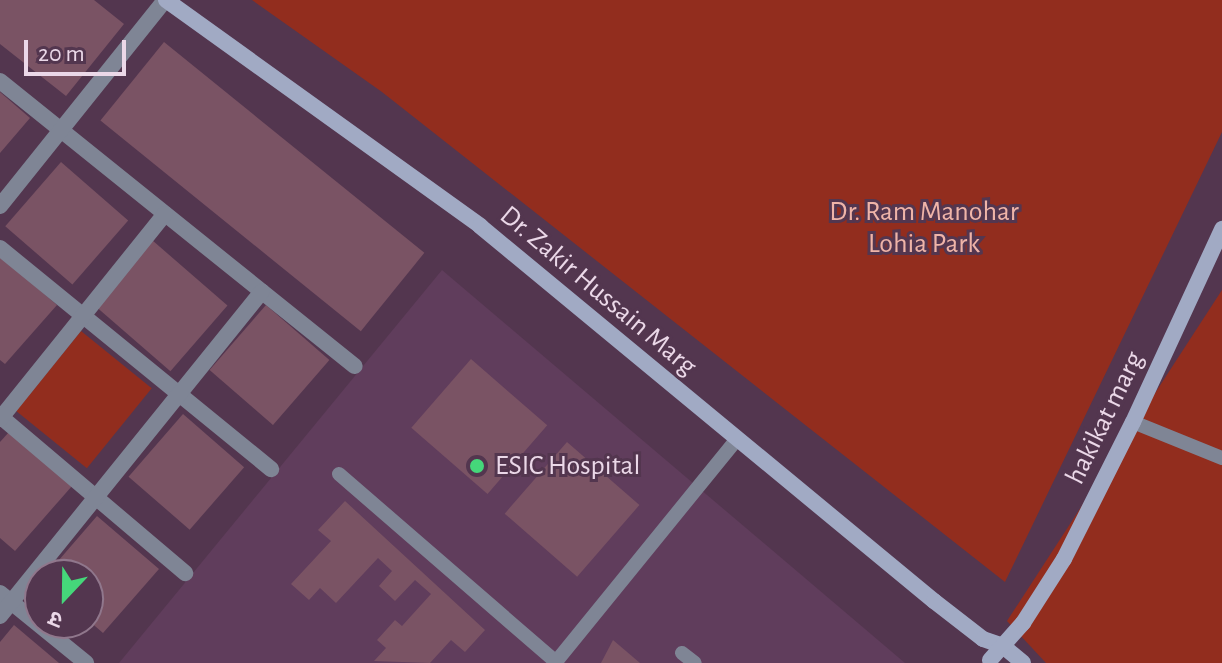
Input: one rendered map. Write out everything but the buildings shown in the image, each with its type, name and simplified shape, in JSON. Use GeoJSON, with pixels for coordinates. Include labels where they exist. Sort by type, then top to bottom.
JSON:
{"type":"FeatureCollection","features":[{"type":"Feature","properties":{"kind":"street"},"geometry":{"type":"LineString","coordinates":[[0,206],[165,0]]}},
{"type":"Feature","properties":{"kind":"street","name":"Dr. Zakir Hussain Marg"},"geometry":{"type":"LineString","coordinates":[[165,0],[480,226],[736,440],[983,639],[1003,646],[1023,663]]}},
{"type":"Feature","properties":{"kind":"street"},"geometry":{"type":"LineString","coordinates":[[0,81],[355,366]]}},
{"type":"Feature","properties":{"kind":"street"},"geometry":{"type":"LineString","coordinates":[[165,214],[0,418],[185,573]]}},
{"type":"Feature","properties":{"kind":"street","name":"hakikat marg"},"geometry":{"type":"LineString","coordinates":[[1003,646],[1023,623],[1064,559],[1133,422],[1222,229]]}},
{"type":"Feature","properties":{"kind":"street"},"geometry":{"type":"LineString","coordinates":[[0,248],[271,469]]}},
{"type":"Feature","properties":{"kind":"street"},"geometry":{"type":"LineString","coordinates":[[0,616],[6,597],[96,497],[262,291]]}},
{"type":"Feature","properties":{"kind":"street"},"geometry":{"type":"LineString","coordinates":[[6,597],[86,663]]}},
{"type":"Feature","properties":{"kind":"street"},"geometry":{"type":"LineString","coordinates":[[983,639],[992,662]]}},
{"type":"Feature","properties":{"kind":"street"},"geometry":{"type":"LineString","coordinates":[[992,662],[1003,646]]}},
{"type":"Feature","properties":{"kind":"lane"},"geometry":{"type":"LineString","coordinates":[[1133,422],[1222,458]]}},
{"type":"Feature","properties":{"kind":"lane"},"geometry":{"type":"LineString","coordinates":[[339,474],[555,662],[736,440]]}},
{"type":"Feature","properties":{"kind":"lane"},"geometry":{"type":"LineString","coordinates":[[682,653],[695,663]]}},
{"type":"Feature","properties":{"kind":"shaded area","name":"ESIC Hospital"},"geometry":{"type":"Polygon","coordinates":[[[442,270],[905,663],[119,663],[442,270]]]}},
{"type":"Feature","properties":{"kind":"green space","name":"Dr. Ram Manohar Lohia Park"},"geometry":{"type":"Polygon","coordinates":[[[252,0],[1222,0],[1222,132],[1005,582],[382,92],[252,0]]]}},
{"type":"Feature","properties":{"kind":"green space"},"geometry":{"type":"Polygon","coordinates":[[[1222,290],[1222,663],[1046,663],[1007,621],[1222,290]]]}},
{"type":"Feature","properties":{"kind":"green space"},"geometry":{"type":"Polygon","coordinates":[[[81,331],[152,388],[87,468],[16,411],[81,331]]]}},
{"type":"Feature","properties":{"kind":"place","name":"ESIC Hospital"},"geometry":{"type":"Point","coordinates":[477,466]}}]}
